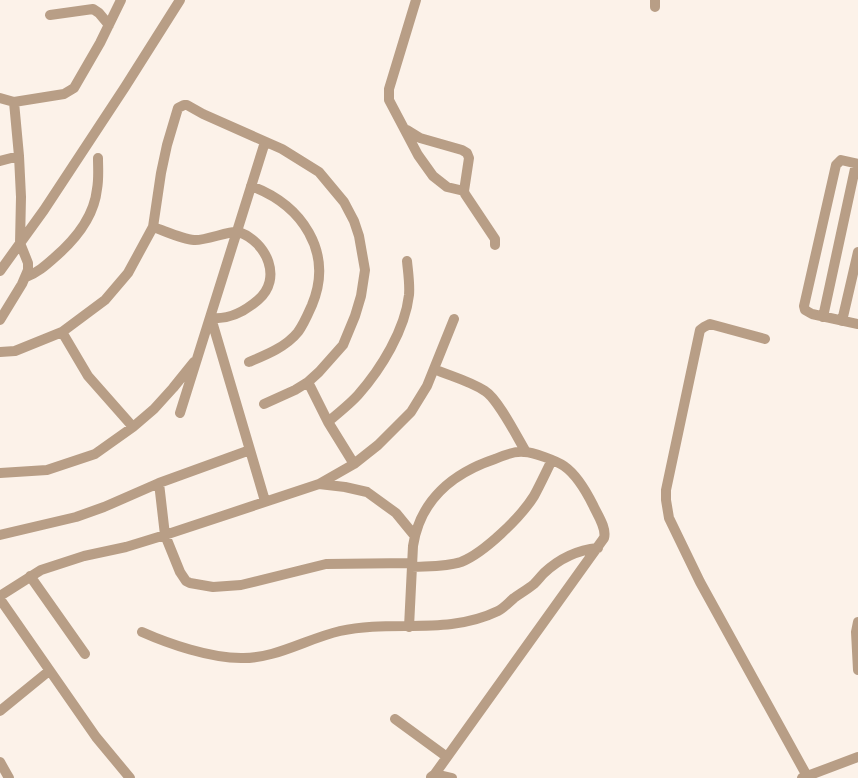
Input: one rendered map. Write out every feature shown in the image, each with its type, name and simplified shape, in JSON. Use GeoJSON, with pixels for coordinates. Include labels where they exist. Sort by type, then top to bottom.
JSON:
{"type":"FeatureCollection","features":[{"type":"Feature","properties":{"kind":"street"},"geometry":{"type":"LineString","coordinates":[[0,98],[14,102],[64,94],[74,88],[100,43],[121,0]]}},
{"type":"Feature","properties":{"kind":"street"},"geometry":{"type":"LineString","coordinates":[[0,271],[44,210],[125,88],[180,0]]}},
{"type":"Feature","properties":{"kind":"street"},"geometry":{"type":"LineString","coordinates":[[416,0],[389,89],[390,100],[407,130],[418,155],[434,176],[447,187],[464,191]]}},
{"type":"Feature","properties":{"kind":"street"},"geometry":{"type":"LineString","coordinates":[[50,15],[93,9],[99,12],[109,25]]}},
{"type":"Feature","properties":{"kind":"street"},"geometry":{"type":"LineString","coordinates":[[0,320],[26,277],[28,263],[20,243],[21,197],[14,102]]}},
{"type":"Feature","properties":{"kind":"street"},"geometry":{"type":"LineString","coordinates":[[0,352],[15,351],[62,332],[105,300],[128,273],[153,227],[161,172],[178,108],[188,105],[202,114],[282,149],[319,172],[344,202],[354,221],[359,236],[364,270],[361,296],[355,316],[343,345],[308,382],[264,404]]}},
{"type":"Feature","properties":{"kind":"street"},"geometry":{"type":"LineString","coordinates":[[407,130],[420,138],[465,151],[469,158],[464,191],[468,201],[495,239],[495,245]]}},
{"type":"Feature","properties":{"kind":"street"},"geometry":{"type":"LineString","coordinates":[[180,413],[199,357],[264,142]]}},
{"type":"Feature","properties":{"kind":"street"},"geometry":{"type":"LineString","coordinates":[[0,161],[19,156]]}},
{"type":"Feature","properties":{"kind":"street"},"geometry":{"type":"LineString","coordinates":[[26,277],[39,271],[73,241],[87,220],[96,198],[98,158]]}},
{"type":"Feature","properties":{"kind":"street"},"geometry":{"type":"LineString","coordinates":[[823,317],[857,164],[841,160],[836,165],[804,306],[805,310],[812,314],[823,317],[858,324]]}},
{"type":"Feature","properties":{"kind":"street"},"geometry":{"type":"LineString","coordinates":[[249,362],[266,355],[283,345],[297,332],[309,314],[316,297],[319,278],[319,260],[315,244],[308,230],[296,215],[282,202],[265,191],[251,186]]}},
{"type":"Feature","properties":{"kind":"street"},"geometry":{"type":"LineString","coordinates":[[153,227],[194,240],[237,232],[249,238],[265,252],[270,263],[270,275],[267,290],[261,298],[242,312],[219,319],[210,318]]}},
{"type":"Feature","properties":{"kind":"street"},"geometry":{"type":"LineString","coordinates":[[842,321],[858,252]]}},
{"type":"Feature","properties":{"kind":"street"},"geometry":{"type":"LineString","coordinates":[[328,422],[357,396],[373,377],[384,360],[404,315],[409,295],[407,261]]}},
{"type":"Feature","properties":{"kind":"street"},"geometry":{"type":"LineString","coordinates":[[210,318],[265,501]]}},
{"type":"Feature","properties":{"kind":"street"},"geometry":{"type":"LineString","coordinates":[[0,596],[30,576],[56,564],[165,535],[319,484],[354,464],[378,446],[411,412],[434,369],[454,319]]}},
{"type":"Feature","properties":{"kind":"street"},"geometry":{"type":"LineString","coordinates":[[765,339],[710,324],[700,330],[666,490],[669,518],[700,582],[803,777],[858,757]]}},
{"type":"Feature","properties":{"kind":"street"},"geometry":{"type":"LineString","coordinates":[[62,332],[88,376],[133,427]]}},
{"type":"Feature","properties":{"kind":"street"},"geometry":{"type":"LineString","coordinates":[[0,473],[47,470],[95,454],[133,427],[154,409],[199,357]]}},
{"type":"Feature","properties":{"kind":"street"},"geometry":{"type":"LineString","coordinates":[[434,369],[476,386],[488,393],[500,408],[526,452]]}},
{"type":"Feature","properties":{"kind":"street"},"geometry":{"type":"LineString","coordinates":[[308,382],[328,422],[354,464]]}},
{"type":"Feature","properties":{"kind":"street"},"geometry":{"type":"LineString","coordinates":[[0,535],[76,517],[104,507],[159,483],[250,450]]}},
{"type":"Feature","properties":{"kind":"street"},"geometry":{"type":"LineString","coordinates":[[409,627],[414,535],[418,523],[428,505],[438,494],[454,479],[471,468],[512,453],[526,452],[552,460],[564,466],[573,473],[589,498],[605,533],[604,538],[432,777]]}},
{"type":"Feature","properties":{"kind":"street"},"geometry":{"type":"LineString","coordinates":[[159,483],[165,535],[180,572],[186,581],[190,583],[213,587],[245,585],[326,564],[444,566],[460,562],[474,555],[500,534],[516,518],[533,496],[552,460]]}},
{"type":"Feature","properties":{"kind":"street"},"geometry":{"type":"LineString","coordinates":[[319,484],[363,490],[367,492],[396,513],[414,535]]}},
{"type":"Feature","properties":{"kind":"street"},"geometry":{"type":"LineString","coordinates":[[142,632],[174,645],[216,656],[242,658],[273,653],[340,631],[376,626],[409,627],[454,624],[498,610],[535,583],[558,560],[584,549],[598,548]]}},
{"type":"Feature","properties":{"kind":"street"},"geometry":{"type":"LineString","coordinates":[[30,576],[85,654]]}},
{"type":"Feature","properties":{"kind":"street"},"geometry":{"type":"LineString","coordinates":[[0,599],[96,737],[130,778]]}},
{"type":"Feature","properties":{"kind":"street"},"geometry":{"type":"LineString","coordinates":[[858,622],[856,644],[858,670]]}},
{"type":"Feature","properties":{"kind":"street"},"geometry":{"type":"LineString","coordinates":[[0,711],[49,671]]}},
{"type":"Feature","properties":{"kind":"street"},"geometry":{"type":"LineString","coordinates":[[395,718],[447,757]]}},
{"type":"Feature","properties":{"kind":"street"},"geometry":{"type":"LineString","coordinates":[[0,762],[9,778]]}},
{"type":"Feature","properties":{"kind":"street"},"geometry":{"type":"LineString","coordinates":[[432,777],[452,778]]}}]}
